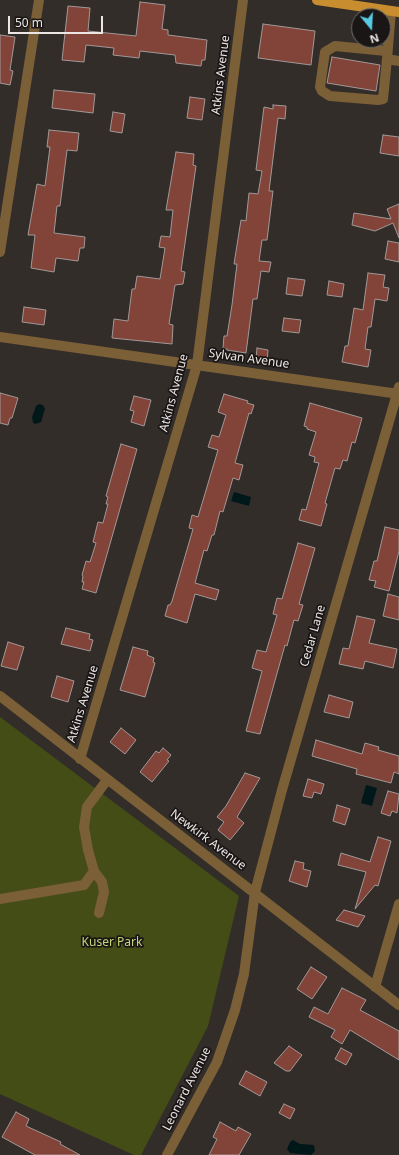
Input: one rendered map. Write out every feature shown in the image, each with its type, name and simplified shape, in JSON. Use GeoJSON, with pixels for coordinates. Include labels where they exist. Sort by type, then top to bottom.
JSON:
{"type":"FeatureCollection","features":[{"type":"Feature","properties":{"kind":"main road"},"geometry":{"type":"LineString","coordinates":[[317,0],[395,11]]}},
{"type":"Feature","properties":{"kind":"street"},"geometry":{"type":"LineString","coordinates":[[0,252],[39,0]]}},
{"type":"Feature","properties":{"kind":"street","name":"Atkins Avenue"},"geometry":{"type":"LineString","coordinates":[[80,759],[197,365],[244,0]]}},
{"type":"Feature","properties":{"kind":"street"},"geometry":{"type":"LineString","coordinates":[[395,11],[387,55],[383,99],[378,100],[330,96],[322,91],[320,87],[325,52],[335,46],[387,55],[399,61]]}},
{"type":"Feature","properties":{"kind":"street","name":"Sylvan Avenue"},"geometry":{"type":"LineString","coordinates":[[0,337],[398,392]]}},
{"type":"Feature","properties":{"kind":"street","name":"Cedar Lane"},"geometry":{"type":"LineString","coordinates":[[255,892],[282,790],[398,392]]}},
{"type":"Feature","properties":{"kind":"street","name":"Newkirk Avenue"},"geometry":{"type":"LineString","coordinates":[[0,696],[399,1005]]}},
{"type":"Feature","properties":{"kind":"street"},"geometry":{"type":"LineString","coordinates":[[99,913],[104,892],[102,882],[94,871],[84,827],[88,807],[107,780]]}},
{"type":"Feature","properties":{"kind":"street"},"geometry":{"type":"LineString","coordinates":[[0,899],[84,885],[94,871]]}},
{"type":"Feature","properties":{"kind":"street","name":"Leonard Avenue"},"geometry":{"type":"LineString","coordinates":[[168,1155],[217,1062],[228,1032],[244,974],[255,892]]}},
{"type":"Feature","properties":{"kind":"street"},"geometry":{"type":"LineString","coordinates":[[375,987],[399,904]]}},
{"type":"Feature","properties":{"kind":"green space","name":"Kuser Park"},"geometry":{"type":"Polygon","coordinates":[[[0,717],[239,896],[208,1026],[141,1155],[134,1155],[0,1094],[0,717]]]}},
{"type":"Feature","properties":{"kind":"water"},"geometry":{"type":"Polygon","coordinates":[[[39,404],[43,405],[45,409],[41,422],[36,424],[33,423],[32,417],[36,406],[39,404]]]}},
{"type":"Feature","properties":{"kind":"water"},"geometry":{"type":"Polygon","coordinates":[[[234,492],[251,497],[249,506],[231,501],[234,492]]]}},
{"type":"Feature","properties":{"kind":"water"},"geometry":{"type":"Polygon","coordinates":[[[366,785],[377,788],[372,806],[361,803],[366,785]]]}},
{"type":"Feature","properties":{"kind":"water"},"geometry":{"type":"Polygon","coordinates":[[[293,1140],[300,1144],[314,1145],[315,1151],[311,1155],[290,1153],[287,1149],[290,1142],[293,1140]]]}},
{"type":"Feature","properties":{"kind":"building"},"geometry":{"type":"Polygon","coordinates":[[[140,2],[165,5],[162,29],[168,30],[168,35],[207,40],[205,60],[202,60],[201,66],[176,63],[175,55],[140,51],[139,58],[113,55],[114,48],[86,45],[84,62],[62,60],[68,6],[90,8],[88,31],[136,36],[140,2]]]}},
{"type":"Feature","properties":{"kind":"building"},"geometry":{"type":"Polygon","coordinates":[[[263,24],[315,31],[311,65],[258,58],[263,24]]]}},
{"type":"Feature","properties":{"kind":"building"},"geometry":{"type":"Polygon","coordinates":[[[0,35],[15,37],[10,70],[13,71],[10,85],[0,83],[0,35]]]}},
{"type":"Feature","properties":{"kind":"building"},"geometry":{"type":"Polygon","coordinates":[[[332,57],[380,65],[376,91],[327,83],[332,57]]]}},
{"type":"Feature","properties":{"kind":"building"},"geometry":{"type":"Polygon","coordinates":[[[54,90],[95,94],[93,113],[52,108],[54,90]]]}},
{"type":"Feature","properties":{"kind":"building"},"geometry":{"type":"Polygon","coordinates":[[[190,97],[205,99],[202,120],[187,118],[190,97]]]}},
{"type":"Feature","properties":{"kind":"building"},"geometry":{"type":"Polygon","coordinates":[[[273,105],[286,106],[285,119],[278,118],[269,191],[273,191],[267,240],[262,240],[259,261],[271,262],[269,272],[261,271],[257,299],[253,299],[246,353],[223,348],[224,336],[227,336],[232,305],[237,264],[234,264],[241,220],[246,221],[249,193],[258,194],[262,171],[256,170],[264,107],[273,109],[273,105]]]}},
{"type":"Feature","properties":{"kind":"building"},"geometry":{"type":"Polygon","coordinates":[[[113,112],[125,114],[122,133],[110,131],[113,112]]]}},
{"type":"Feature","properties":{"kind":"building"},"geometry":{"type":"Polygon","coordinates":[[[49,130],[79,133],[77,151],[67,150],[60,206],[57,206],[54,233],[85,237],[84,248],[80,248],[78,261],[56,258],[54,272],[31,268],[35,235],[28,235],[37,184],[45,186],[50,147],[47,147],[49,130]]]}},
{"type":"Feature","properties":{"kind":"building"},"geometry":{"type":"Polygon","coordinates":[[[383,135],[399,137],[399,156],[380,153],[383,135]]]}},
{"type":"Feature","properties":{"kind":"building"},"geometry":{"type":"Polygon","coordinates":[[[176,152],[194,154],[193,165],[196,166],[181,271],[185,272],[183,284],[175,285],[169,324],[173,325],[172,344],[112,338],[114,319],[128,321],[132,289],[135,289],[137,276],[160,279],[165,248],[159,247],[161,236],[170,237],[173,210],[166,210],[176,152]]]}},
{"type":"Feature","properties":{"kind":"building"},"geometry":{"type":"Polygon","coordinates":[[[399,204],[399,238],[393,223],[375,231],[352,225],[354,213],[391,219],[387,209],[399,204]]]}},
{"type":"Feature","properties":{"kind":"building"},"geometry":{"type":"Polygon","coordinates":[[[388,241],[399,243],[399,262],[385,259],[388,241]]]}},
{"type":"Feature","properties":{"kind":"building"},"geometry":{"type":"Polygon","coordinates":[[[368,273],[385,275],[383,287],[389,288],[387,301],[375,299],[371,327],[368,327],[365,349],[371,350],[368,367],[342,362],[345,346],[348,346],[354,308],[363,310],[368,273]]]}},
{"type":"Feature","properties":{"kind":"building"},"geometry":{"type":"Polygon","coordinates":[[[288,278],[305,280],[302,296],[286,294],[288,278]]]}},
{"type":"Feature","properties":{"kind":"building"},"geometry":{"type":"Polygon","coordinates":[[[329,281],[344,284],[342,297],[327,295],[329,281]]]}},
{"type":"Feature","properties":{"kind":"building"},"geometry":{"type":"Polygon","coordinates":[[[24,307],[46,310],[44,325],[22,322],[24,307]]]}},
{"type":"Feature","properties":{"kind":"building"},"geometry":{"type":"Polygon","coordinates":[[[284,318],[301,320],[299,333],[282,331],[284,318]]]}},
{"type":"Feature","properties":{"kind":"building"},"geometry":{"type":"Polygon","coordinates":[[[257,348],[268,350],[267,361],[256,360],[257,348]]]}},
{"type":"Feature","properties":{"kind":"building"},"geometry":{"type":"Polygon","coordinates":[[[0,393],[18,398],[12,418],[10,418],[8,425],[0,423],[0,393]]]}},
{"type":"Feature","properties":{"kind":"building"},"geometry":{"type":"Polygon","coordinates":[[[224,394],[248,401],[247,403],[254,405],[251,414],[249,413],[235,463],[243,465],[239,480],[233,478],[223,512],[220,511],[214,535],[212,535],[207,551],[204,550],[195,583],[219,590],[216,600],[195,594],[187,623],[165,616],[168,605],[170,605],[172,601],[193,529],[189,528],[192,515],[198,517],[218,450],[208,447],[212,435],[219,437],[226,415],[218,412],[224,394]]]}},
{"type":"Feature","properties":{"kind":"building"},"geometry":{"type":"Polygon","coordinates":[[[134,396],[151,400],[144,426],[131,422],[134,411],[130,410],[134,396]]]}},
{"type":"Feature","properties":{"kind":"building"},"geometry":{"type":"Polygon","coordinates":[[[310,403],[362,418],[355,443],[352,442],[347,461],[343,460],[340,469],[335,468],[325,503],[327,504],[321,526],[299,520],[302,509],[306,510],[319,463],[314,462],[315,457],[309,455],[316,432],[307,429],[307,427],[304,426],[310,403]]]}},
{"type":"Feature","properties":{"kind":"building"},"geometry":{"type":"Polygon","coordinates":[[[121,444],[137,449],[96,593],[82,589],[84,582],[82,582],[82,575],[86,561],[90,562],[96,543],[93,542],[98,522],[103,523],[108,504],[106,504],[108,497],[106,496],[121,444]]]}},
{"type":"Feature","properties":{"kind":"building"},"geometry":{"type":"Polygon","coordinates":[[[385,527],[399,530],[399,551],[389,591],[374,587],[376,581],[369,580],[374,561],[377,561],[385,527]]]}},
{"type":"Feature","properties":{"kind":"building"},"geometry":{"type":"Polygon","coordinates":[[[298,543],[315,548],[299,604],[303,605],[298,621],[294,620],[287,646],[285,645],[260,734],[246,731],[262,671],[252,668],[257,650],[266,652],[277,615],[273,614],[277,598],[282,599],[298,543]]]}},
{"type":"Feature","properties":{"kind":"building"},"geometry":{"type":"Polygon","coordinates":[[[388,594],[399,597],[399,620],[383,616],[388,594]]]}},
{"type":"Feature","properties":{"kind":"building"},"geometry":{"type":"Polygon","coordinates":[[[357,616],[375,620],[369,643],[397,649],[393,668],[365,661],[363,669],[339,664],[343,648],[349,649],[357,616]]]}},
{"type":"Feature","properties":{"kind":"building"},"geometry":{"type":"Polygon","coordinates":[[[66,628],[90,634],[89,639],[93,640],[90,651],[61,644],[66,628]]]}},
{"type":"Feature","properties":{"kind":"building"},"geometry":{"type":"Polygon","coordinates":[[[8,642],[24,647],[17,670],[1,666],[8,642]]]}},
{"type":"Feature","properties":{"kind":"building"},"geometry":{"type":"Polygon","coordinates":[[[133,647],[148,651],[147,655],[154,658],[153,662],[155,663],[145,697],[120,690],[133,647]]]}},
{"type":"Feature","properties":{"kind":"building"},"geometry":{"type":"Polygon","coordinates":[[[57,676],[74,681],[68,702],[51,697],[57,676]]]}},
{"type":"Feature","properties":{"kind":"building"},"geometry":{"type":"Polygon","coordinates":[[[329,695],[353,702],[349,718],[324,712],[329,695]]]}},
{"type":"Feature","properties":{"kind":"building"},"geometry":{"type":"Polygon","coordinates":[[[121,728],[136,740],[125,754],[110,742],[121,728]]]}},
{"type":"Feature","properties":{"kind":"building"},"geometry":{"type":"Polygon","coordinates":[[[316,740],[362,754],[365,743],[379,747],[378,750],[399,756],[399,774],[394,772],[391,783],[356,774],[357,769],[312,756],[316,740]]]}},
{"type":"Feature","properties":{"kind":"building"},"geometry":{"type":"Polygon","coordinates":[[[163,748],[171,755],[167,760],[169,761],[152,782],[140,772],[156,751],[159,753],[163,748]]]}},
{"type":"Feature","properties":{"kind":"building"},"geometry":{"type":"Polygon","coordinates":[[[245,773],[260,778],[237,817],[244,823],[230,840],[218,830],[224,822],[217,817],[226,806],[245,773]]]}},
{"type":"Feature","properties":{"kind":"building"},"geometry":{"type":"Polygon","coordinates":[[[308,779],[324,784],[321,794],[314,792],[312,798],[303,796],[308,779]]]}},
{"type":"Feature","properties":{"kind":"building"},"geometry":{"type":"Polygon","coordinates":[[[388,791],[399,794],[397,813],[392,811],[390,816],[381,813],[388,791]]]}},
{"type":"Feature","properties":{"kind":"building"},"geometry":{"type":"Polygon","coordinates":[[[337,805],[350,809],[345,825],[333,821],[337,805]]]}},
{"type":"Feature","properties":{"kind":"building"},"geometry":{"type":"Polygon","coordinates":[[[378,837],[391,841],[378,886],[375,885],[355,909],[366,872],[338,865],[341,853],[370,862],[378,837]]]}},
{"type":"Feature","properties":{"kind":"building"},"geometry":{"type":"Polygon","coordinates":[[[295,861],[304,863],[303,869],[311,871],[307,887],[289,881],[295,861]]]}},
{"type":"Feature","properties":{"kind":"building"},"geometry":{"type":"Polygon","coordinates":[[[344,910],[365,916],[358,927],[336,920],[344,910]]]}},
{"type":"Feature","properties":{"kind":"building"},"geometry":{"type":"Polygon","coordinates":[[[311,967],[327,977],[312,999],[297,989],[311,967]]]}},
{"type":"Feature","properties":{"kind":"building"},"geometry":{"type":"Polygon","coordinates":[[[342,988],[366,1000],[360,1010],[399,1031],[399,1060],[350,1030],[342,1044],[331,1037],[335,1030],[309,1017],[314,1007],[328,1014],[342,988]]]}},
{"type":"Feature","properties":{"kind":"building"},"geometry":{"type":"Polygon","coordinates":[[[289,1046],[302,1055],[290,1071],[286,1071],[274,1063],[289,1046]]]}},
{"type":"Feature","properties":{"kind":"building"},"geometry":{"type":"Polygon","coordinates":[[[341,1048],[352,1054],[346,1065],[335,1059],[341,1048]]]}},
{"type":"Feature","properties":{"kind":"building"},"geometry":{"type":"Polygon","coordinates":[[[246,1071],[267,1082],[260,1096],[239,1084],[246,1071]]]}},
{"type":"Feature","properties":{"kind":"building"},"geometry":{"type":"Polygon","coordinates":[[[284,1104],[295,1109],[290,1119],[279,1113],[284,1104]]]}},
{"type":"Feature","properties":{"kind":"building"},"geometry":{"type":"Polygon","coordinates":[[[16,1112],[29,1119],[26,1126],[61,1142],[60,1144],[80,1155],[35,1155],[2,1137],[16,1112]]]}},
{"type":"Feature","properties":{"kind":"building"},"geometry":{"type":"Polygon","coordinates":[[[220,1122],[236,1131],[238,1127],[251,1134],[239,1155],[209,1155],[217,1139],[213,1137],[220,1122]]]}}]}
